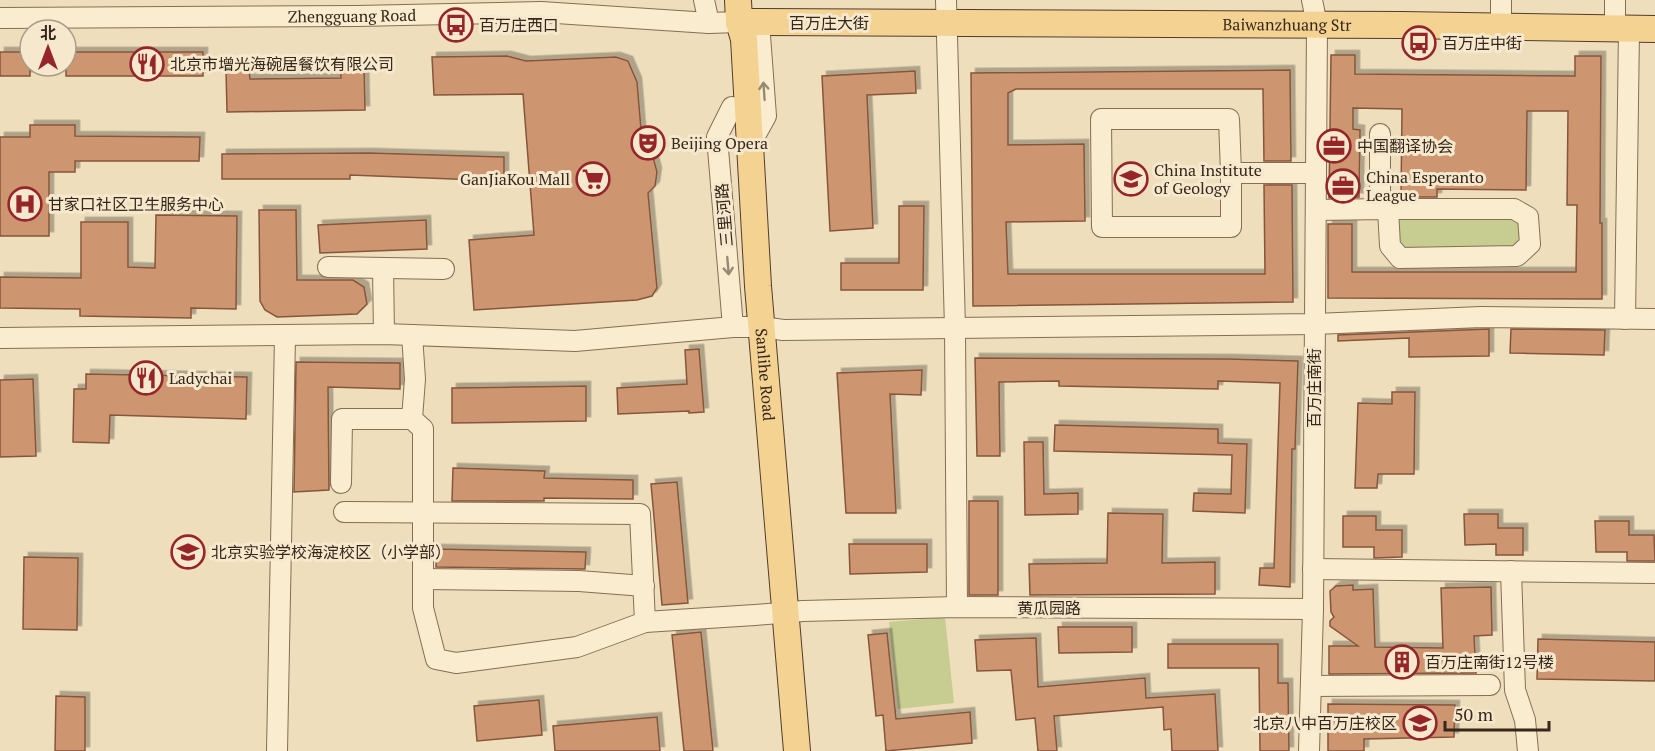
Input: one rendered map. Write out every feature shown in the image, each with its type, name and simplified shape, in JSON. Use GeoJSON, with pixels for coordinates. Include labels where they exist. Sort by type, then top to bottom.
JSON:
{"type":"FeatureCollection","features":[{"type":"Feature","properties":{"kind":"main road","name":"Baiwanzhuang Str"},"geometry":{"type":"LineString","coordinates":[[732,15],[946,11],[1317,25],[1655,29]]}},
{"type":"Feature","properties":{"kind":"main road","name":"Sanlihe Road"},"geometry":{"type":"LineString","coordinates":[[732,15],[732,106],[749,327],[778,613],[797,751]]}},
{"type":"Feature","properties":{"kind":"main road","name":"Sanlihe Road"},"geometry":{"type":"LineString","coordinates":[[732,15],[744,39],[750,145],[749,327]]}},
{"type":"Feature","properties":{"kind":"main road","name":"Sanlihe Road"},"geometry":{"type":"LineString","coordinates":[[778,613],[782,751]]}},
{"type":"Feature","properties":{"kind":"street"},"geometry":{"type":"LineString","coordinates":[[704,0],[732,15]]}},
{"type":"Feature","properties":{"kind":"street","name":"百万庄南街"},"geometry":{"type":"LineString","coordinates":[[1309,751],[1313,609],[1317,25],[1312,0]]}},
{"type":"Feature","properties":{"kind":"street"},"geometry":{"type":"LineString","coordinates":[[1501,0],[1501,27]]}},
{"type":"Feature","properties":{"kind":"street"},"geometry":{"type":"LineString","coordinates":[[1615,0],[1622,29],[1625,319]]}},
{"type":"Feature","properties":{"kind":"street","name":"Zhengguang Road"},"geometry":{"type":"LineString","coordinates":[[0,18],[204,8],[356,8],[732,15]]}},
{"type":"Feature","properties":{"kind":"street"},"geometry":{"type":"LineString","coordinates":[[946,11],[955,328],[957,607]]}},
{"type":"Feature","properties":{"kind":"street"},"geometry":{"type":"LineString","coordinates":[[1101,119],[1229,119],[1231,173],[1231,227],[1102,227],[1101,119]]}},
{"type":"Feature","properties":{"kind":"street"},"geometry":{"type":"LineString","coordinates":[[1316,210],[1388,209],[1514,209],[1528,217],[1530,244],[1517,256],[1400,258],[1390,246],[1388,209],[1380,193],[1380,134]]}},
{"type":"Feature","properties":{"kind":"street"},"geometry":{"type":"LineString","coordinates":[[1231,173],[1316,173]]}},
{"type":"Feature","properties":{"kind":"street"},"geometry":{"type":"LineString","coordinates":[[328,267],[444,269]]}},
{"type":"Feature","properties":{"kind":"street"},"geometry":{"type":"LineString","coordinates":[[383,269],[384,334]]}},
{"type":"Feature","properties":{"kind":"street"},"geometry":{"type":"LineString","coordinates":[[0,338],[384,334],[575,340],[749,327],[783,330],[1315,324],[1481,317],[1655,319]]}},
{"type":"Feature","properties":{"kind":"street"},"geometry":{"type":"LineString","coordinates":[[412,335],[415,379],[412,419]]}},
{"type":"Feature","properties":{"kind":"street"},"geometry":{"type":"LineString","coordinates":[[277,751],[285,336]]}},
{"type":"Feature","properties":{"kind":"street"},"geometry":{"type":"LineString","coordinates":[[341,483],[342,419],[412,419],[423,429],[423,579],[579,581],[644,586]]}},
{"type":"Feature","properties":{"kind":"street"},"geometry":{"type":"LineString","coordinates":[[344,512],[640,514],[645,622]]}},
{"type":"Feature","properties":{"kind":"street"},"geometry":{"type":"LineString","coordinates":[[1313,569],[1655,573]]}},
{"type":"Feature","properties":{"kind":"street"},"geometry":{"type":"LineString","coordinates":[[1511,571],[1515,690],[1525,720],[1528,751]]}},
{"type":"Feature","properties":{"kind":"street","name":"黄瓜园路"},"geometry":{"type":"LineString","coordinates":[[423,579],[423,608],[436,659],[456,663],[577,647],[645,622],[778,613],[957,607],[1313,609]]}},
{"type":"Feature","properties":{"kind":"street"},"geometry":{"type":"LineString","coordinates":[[1311,686],[1490,685]]}},
{"type":"Feature","properties":{"kind":"green space"},"geometry":{"type":"Polygon","coordinates":[[[1401,217],[1518,217],[1524,232],[1518,247],[1404,247],[1397,241],[1396,225],[1401,217]]]}},
{"type":"Feature","properties":{"kind":"green space"},"geometry":{"type":"Polygon","coordinates":[[[945,617],[954,703],[898,709],[889,622],[945,617]]]}},
{"type":"Feature","properties":{"kind":"building"},"geometry":{"type":"Polygon","coordinates":[[[0,52],[18,52],[18,76],[0,76],[0,52]]]}},
{"type":"Feature","properties":{"kind":"building"},"geometry":{"type":"Polygon","coordinates":[[[78,52],[203,52],[203,76],[78,76],[78,52]]]}},
{"type":"Feature","properties":{"kind":"building"},"geometry":{"type":"Polygon","coordinates":[[[1331,55],[1355,55],[1355,74],[1575,76],[1575,56],[1601,56],[1602,299],[1328,298],[1328,224],[1352,224],[1352,272],[1576,272],[1577,205],[1567,205],[1568,111],[1527,111],[1526,190],[1437,189],[1437,197],[1401,197],[1402,109],[1353,108],[1353,129],[1360,130],[1359,197],[1329,198],[1331,55]]]}},
{"type":"Feature","properties":{"kind":"building","name":"GanJiaKou Mall"},"geometry":{"type":"Polygon","coordinates":[[[507,56],[526,61],[616,57],[628,61],[637,82],[643,153],[653,157],[657,172],[655,186],[648,193],[657,288],[652,296],[637,300],[474,310],[469,240],[534,235],[523,94],[434,95],[432,57],[507,56]]]}},
{"type":"Feature","properties":{"kind":"building"},"geometry":{"type":"Polygon","coordinates":[[[340,64],[364,64],[365,110],[227,112],[226,70],[249,69],[250,79],[341,78],[340,64]]]}},
{"type":"Feature","properties":{"kind":"building"},"geometry":{"type":"Polygon","coordinates":[[[1290,70],[1291,161],[1264,161],[1263,89],[1016,89],[1008,93],[1008,145],[1084,144],[1085,221],[1006,222],[1008,274],[1265,274],[1264,185],[1292,185],[1293,302],[973,306],[971,73],[1290,70]]]}},
{"type":"Feature","properties":{"kind":"building"},"geometry":{"type":"Polygon","coordinates":[[[915,71],[916,93],[867,95],[873,228],[830,231],[822,76],[915,71]]]}},
{"type":"Feature","properties":{"kind":"building","name":"甘家口社区卫生服务中心"},"geometry":{"type":"Polygon","coordinates":[[[30,125],[75,125],[75,136],[200,137],[199,161],[75,161],[75,172],[49,172],[49,236],[0,236],[0,137],[30,137],[30,125]]]}},
{"type":"Feature","properties":{"kind":"building"},"geometry":{"type":"Polygon","coordinates":[[[369,153],[504,157],[504,181],[350,175],[350,179],[222,179],[222,154],[369,153]]]}},
{"type":"Feature","properties":{"kind":"building"},"geometry":{"type":"Polygon","coordinates":[[[899,206],[924,206],[923,290],[841,290],[841,263],[899,263],[899,206]]]}},
{"type":"Feature","properties":{"kind":"building"},"geometry":{"type":"Polygon","coordinates":[[[259,210],[296,210],[297,280],[353,280],[364,287],[367,304],[357,314],[277,317],[265,310],[260,301],[259,210]]]}},
{"type":"Feature","properties":{"kind":"building"},"geometry":{"type":"Polygon","coordinates":[[[156,215],[237,216],[236,309],[191,308],[191,318],[80,316],[80,309],[0,308],[0,277],[81,278],[81,222],[128,222],[128,267],[155,268],[156,215]]]}},
{"type":"Feature","properties":{"kind":"building"},"geometry":{"type":"Polygon","coordinates":[[[426,220],[427,249],[320,253],[318,225],[426,220]]]}},
{"type":"Feature","properties":{"kind":"building"},"geometry":{"type":"Polygon","coordinates":[[[1489,329],[1489,356],[1409,357],[1409,338],[1338,341],[1338,335],[1489,329]]]}},
{"type":"Feature","properties":{"kind":"building"},"geometry":{"type":"Polygon","coordinates":[[[1511,329],[1605,330],[1604,355],[1510,353],[1511,329]]]}},
{"type":"Feature","properties":{"kind":"building"},"geometry":{"type":"Polygon","coordinates":[[[699,349],[704,412],[618,414],[617,388],[687,384],[685,350],[699,349]]]}},
{"type":"Feature","properties":{"kind":"building"},"geometry":{"type":"Polygon","coordinates":[[[975,358],[1298,361],[1295,449],[1292,449],[1290,587],[1259,585],[1260,568],[1274,568],[1280,383],[1218,381],[1218,389],[1059,386],[1059,381],[999,382],[1000,456],[977,456],[975,358]]]}},
{"type":"Feature","properties":{"kind":"building"},"geometry":{"type":"Polygon","coordinates":[[[296,362],[400,363],[400,389],[328,387],[329,490],[294,492],[296,362]]]}},
{"type":"Feature","properties":{"kind":"building"},"geometry":{"type":"Polygon","coordinates":[[[922,370],[921,395],[890,394],[896,513],[846,513],[837,373],[922,370]]]}},
{"type":"Feature","properties":{"kind":"building"},"geometry":{"type":"Polygon","coordinates":[[[86,374],[247,377],[246,419],[110,415],[109,443],[73,442],[74,389],[86,389],[86,374]]]}},
{"type":"Feature","properties":{"kind":"building"},"geometry":{"type":"Polygon","coordinates":[[[33,379],[36,456],[0,457],[0,380],[33,379]]]}},
{"type":"Feature","properties":{"kind":"building"},"geometry":{"type":"Polygon","coordinates":[[[586,386],[586,421],[452,423],[452,388],[586,386]]]}},
{"type":"Feature","properties":{"kind":"building"},"geometry":{"type":"Polygon","coordinates":[[[1392,392],[1415,392],[1414,474],[1378,474],[1377,488],[1355,488],[1358,403],[1392,404],[1392,392]]]}},
{"type":"Feature","properties":{"kind":"building"},"geometry":{"type":"Polygon","coordinates":[[[1055,425],[1218,429],[1218,443],[1247,444],[1245,513],[1193,511],[1194,493],[1231,494],[1232,455],[1054,451],[1055,425]]]}},
{"type":"Feature","properties":{"kind":"building"},"geometry":{"type":"Polygon","coordinates":[[[1024,442],[1043,442],[1044,494],[1078,493],[1078,514],[1025,515],[1024,442]]]}},
{"type":"Feature","properties":{"kind":"building"},"geometry":{"type":"Polygon","coordinates":[[[453,468],[545,471],[544,478],[633,480],[633,499],[544,498],[544,501],[452,501],[453,468]]]}},
{"type":"Feature","properties":{"kind":"building"},"geometry":{"type":"Polygon","coordinates":[[[677,482],[688,603],[662,605],[651,484],[677,482]]]}},
{"type":"Feature","properties":{"kind":"building"},"geometry":{"type":"Polygon","coordinates":[[[969,501],[998,501],[998,595],[969,595],[969,501]]]}},
{"type":"Feature","properties":{"kind":"building"},"geometry":{"type":"Polygon","coordinates":[[[1108,513],[1163,514],[1162,563],[1215,562],[1215,594],[1030,595],[1029,564],[1107,563],[1108,513]]]}},
{"type":"Feature","properties":{"kind":"building"},"geometry":{"type":"Polygon","coordinates":[[[1464,514],[1498,514],[1498,528],[1523,528],[1523,555],[1496,555],[1496,544],[1465,545],[1464,514]]]}},
{"type":"Feature","properties":{"kind":"building"},"geometry":{"type":"Polygon","coordinates":[[[1343,516],[1376,516],[1376,530],[1402,530],[1402,557],[1374,558],[1374,547],[1343,547],[1343,516]]]}},
{"type":"Feature","properties":{"kind":"building"},"geometry":{"type":"Polygon","coordinates":[[[1595,521],[1629,521],[1629,535],[1654,535],[1655,561],[1627,561],[1627,552],[1596,552],[1595,521]]]}},
{"type":"Feature","properties":{"kind":"building"},"geometry":{"type":"Polygon","coordinates":[[[849,544],[927,544],[927,572],[850,574],[849,544]]]}},
{"type":"Feature","properties":{"kind":"building"},"geometry":{"type":"Polygon","coordinates":[[[437,549],[586,552],[585,569],[436,567],[437,549]]]}},
{"type":"Feature","properties":{"kind":"building"},"geometry":{"type":"Polygon","coordinates":[[[24,557],[78,558],[77,630],[23,629],[24,557]]]}},
{"type":"Feature","properties":{"kind":"building"},"geometry":{"type":"Polygon","coordinates":[[[1353,585],[1353,590],[1373,589],[1375,647],[1443,648],[1441,588],[1491,587],[1492,635],[1474,636],[1476,673],[1329,674],[1329,646],[1358,646],[1330,626],[1330,621],[1334,617],[1331,612],[1330,591],[1336,586],[1353,585]]]}},
{"type":"Feature","properties":{"kind":"building"},"geometry":{"type":"Polygon","coordinates":[[[1058,627],[1132,627],[1132,652],[1059,653],[1058,627]]]}},
{"type":"Feature","properties":{"kind":"building"},"geometry":{"type":"Polygon","coordinates":[[[701,632],[713,751],[684,751],[672,635],[701,632]]]}},
{"type":"Feature","properties":{"kind":"building"},"geometry":{"type":"Polygon","coordinates":[[[887,633],[896,719],[970,712],[972,743],[886,751],[883,715],[876,716],[868,635],[887,633]]]}},
{"type":"Feature","properties":{"kind":"building"},"geometry":{"type":"Polygon","coordinates":[[[1036,638],[1038,687],[1145,678],[1146,698],[1215,694],[1218,751],[1172,751],[1171,729],[1164,730],[1163,707],[1054,716],[1057,751],[1038,751],[1035,718],[1016,720],[1011,670],[977,671],[975,640],[1036,638]]]}},
{"type":"Feature","properties":{"kind":"building"},"geometry":{"type":"Polygon","coordinates":[[[1538,639],[1655,642],[1655,681],[1537,679],[1538,639]]]}},
{"type":"Feature","properties":{"kind":"building"},"geometry":{"type":"Polygon","coordinates":[[[1168,644],[1278,644],[1278,683],[1288,683],[1289,751],[1260,751],[1259,668],[1168,668],[1168,644]]]}},
{"type":"Feature","properties":{"kind":"building"},"geometry":{"type":"Polygon","coordinates":[[[56,696],[85,697],[85,751],[55,751],[56,696]]]}},
{"type":"Feature","properties":{"kind":"building"},"geometry":{"type":"Polygon","coordinates":[[[539,700],[542,735],[477,741],[474,706],[539,700]]]}},
{"type":"Feature","properties":{"kind":"building"},"geometry":{"type":"Polygon","coordinates":[[[1328,704],[1455,705],[1454,737],[1364,739],[1364,751],[1328,751],[1328,704]]]}},
{"type":"Feature","properties":{"kind":"building"},"geometry":{"type":"Polygon","coordinates":[[[657,717],[660,751],[555,751],[553,726],[657,717]]]}},
{"type":"Feature","properties":{"kind":"place","name":"百万庄西口"},"geometry":{"type":"Point","coordinates":[456,25]}},
{"type":"Feature","properties":{"kind":"place","name":"百万庄中街"},"geometry":{"type":"Point","coordinates":[1419,43]}},
{"type":"Feature","properties":{"kind":"place","name":"北京市增光海碗居餐饮有限公司"},"geometry":{"type":"Point","coordinates":[147,64]}},
{"type":"Feature","properties":{"kind":"place","name":"Beijing Opera"},"geometry":{"type":"Point","coordinates":[648,143]}},
{"type":"Feature","properties":{"kind":"place","name":"中国翻译协会"},"geometry":{"type":"Point","coordinates":[1334,146]}},
{"type":"Feature","properties":{"kind":"place","name":"GanJiaKou Mall"},"geometry":{"type":"Point","coordinates":[593,179]}},
{"type":"Feature","properties":{"kind":"place","name":"China Institute of Geology"},"geometry":{"type":"Point","coordinates":[1131,179]}},
{"type":"Feature","properties":{"kind":"place","name":"China Esperanto League"},"geometry":{"type":"Point","coordinates":[1343,186]}},
{"type":"Feature","properties":{"kind":"place","name":"甘家口社区卫生服务中心"},"geometry":{"type":"Point","coordinates":[25,204]}},
{"type":"Feature","properties":{"kind":"place","name":"Ladychai"},"geometry":{"type":"Point","coordinates":[146,378]}},
{"type":"Feature","properties":{"kind":"place","name":"北京实验学校海淀校区（小学部）"},"geometry":{"type":"Point","coordinates":[188,552]}},
{"type":"Feature","properties":{"kind":"place","name":"百万庄南街12号楼"},"geometry":{"type":"Point","coordinates":[1402,662]}},
{"type":"Feature","properties":{"kind":"place","name":"北京八中百万庄校区"},"geometry":{"type":"Point","coordinates":[1420,723]}}]}
